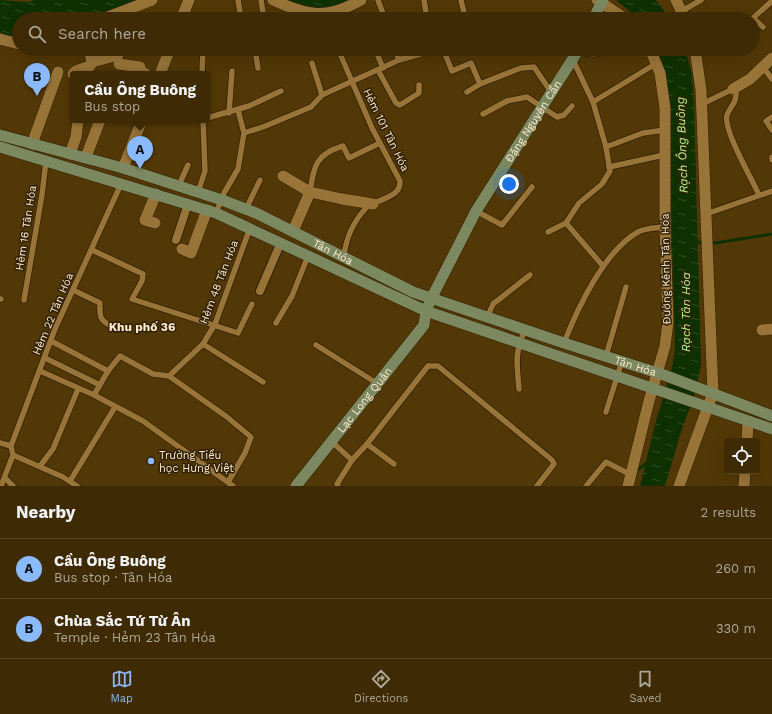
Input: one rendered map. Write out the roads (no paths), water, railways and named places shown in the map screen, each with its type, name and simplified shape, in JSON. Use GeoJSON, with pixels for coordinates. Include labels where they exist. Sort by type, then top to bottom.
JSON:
{"type":"FeatureCollection","features":[{"type":"Feature","properties":{"kind":"main road"},"geometry":{"type":"LineString","coordinates":[[596,12],[600,1]]}},
{"type":"Feature","properties":{"kind":"main road","name":"Đặng Nguyên Cẩn"},"geometry":{"type":"LineString","coordinates":[[431,299],[476,211],[541,106],[575,56]]}},
{"type":"Feature","properties":{"kind":"main road","name":"Tân Hóa"},"geometry":{"type":"LineString","coordinates":[[0,135],[123,168],[222,200],[246,209],[293,231],[413,292],[487,318],[661,374],[772,416]]}},
{"type":"Feature","properties":{"kind":"main road","name":"Tân Hóa"},"geometry":{"type":"LineString","coordinates":[[0,147],[212,212],[281,242],[426,311],[518,344],[772,429]]}},
{"type":"Feature","properties":{"kind":"main road","name":"Lạc Long Quân"},"geometry":{"type":"LineString","coordinates":[[296,486],[424,325],[426,311],[431,299]]}},
{"type":"Feature","properties":{"kind":"street"},"geometry":{"type":"LineString","coordinates":[[126,12],[152,0]]}},
{"type":"Feature","properties":{"kind":"street"},"geometry":{"type":"LineString","coordinates":[[184,12],[189,0]]}},
{"type":"Feature","properties":{"kind":"street"},"geometry":{"type":"LineString","coordinates":[[273,0],[301,12]]}},
{"type":"Feature","properties":{"kind":"street"},"geometry":{"type":"LineString","coordinates":[[335,12],[361,0]]}},
{"type":"Feature","properties":{"kind":"street"},"geometry":{"type":"LineString","coordinates":[[676,0],[682,12]]}},
{"type":"Feature","properties":{"kind":"street"},"geometry":{"type":"LineString","coordinates":[[600,1],[616,12]]}},
{"type":"Feature","properties":{"kind":"street"},"geometry":{"type":"LineString","coordinates":[[0,39],[12,42]]}},
{"type":"Feature","properties":{"kind":"street"},"geometry":{"type":"LineString","coordinates":[[91,56],[92,62]]}},
{"type":"Feature","properties":{"kind":"street"},"geometry":{"type":"LineString","coordinates":[[161,71],[167,56]]}},
{"type":"Feature","properties":{"kind":"street","name":"Đường Kênh Tân Hóa"},"geometry":{"type":"LineString","coordinates":[[628,486],[661,374],[668,322],[665,227],[665,108],[663,86],[657,63],[654,56]]}},
{"type":"Feature","properties":{"kind":"street"},"geometry":{"type":"LineString","coordinates":[[679,486],[703,406],[709,391],[707,251],[702,104],[696,56]]}},
{"type":"Feature","properties":{"kind":"street"},"geometry":{"type":"LineString","coordinates":[[733,89],[750,78],[772,58]]}},
{"type":"Feature","properties":{"kind":"street"},"geometry":{"type":"LineString","coordinates":[[92,62],[118,61],[140,67],[139,70],[141,71]]}},
{"type":"Feature","properties":{"kind":"street"},"geometry":{"type":"LineString","coordinates":[[76,71],[90,66],[92,62]]}},
{"type":"Feature","properties":{"kind":"street"},"geometry":{"type":"LineString","coordinates":[[32,144],[58,72]]}},
{"type":"Feature","properties":{"kind":"street"},"geometry":{"type":"LineString","coordinates":[[70,154],[76,136],[78,123]]}},
{"type":"Feature","properties":{"kind":"street"},"geometry":{"type":"LineString","coordinates":[[86,158],[99,123]]}},
{"type":"Feature","properties":{"kind":"street"},"geometry":{"type":"LineString","coordinates":[[123,168],[141,123]]}},
{"type":"Feature","properties":{"kind":"street"},"geometry":{"type":"LineString","coordinates":[[283,176],[310,192],[373,204]]}},
{"type":"Feature","properties":{"kind":"street"},"geometry":{"type":"LineString","coordinates":[[293,231],[310,192]]}},
{"type":"Feature","properties":{"kind":"street"},"geometry":{"type":"LineString","coordinates":[[155,223],[145,220],[156,194]]}},
{"type":"Feature","properties":{"kind":"street"},"geometry":{"type":"LineString","coordinates":[[188,204],[177,242],[191,253],[212,212]]}},
{"type":"Feature","properties":{"kind":"street"},"geometry":{"type":"LineString","coordinates":[[260,291],[281,242]]}},
{"type":"Feature","properties":{"kind":"street"},"geometry":{"type":"LineString","coordinates":[[747,438],[748,422]]}},
{"type":"Feature","properties":{"kind":"street"},"geometry":{"type":"LineString","coordinates":[[744,486],[745,474]]}},
{"type":"Feature","properties":{"kind":"lane"},"geometry":{"type":"LineString","coordinates":[[238,0],[241,12]]}},
{"type":"Feature","properties":{"kind":"lane"},"geometry":{"type":"LineString","coordinates":[[261,0],[263,12]]}},
{"type":"Feature","properties":{"kind":"lane"},"geometry":{"type":"LineString","coordinates":[[378,0],[382,12]]}},
{"type":"Feature","properties":{"kind":"lane"},"geometry":{"type":"LineString","coordinates":[[424,0],[426,12]]}},
{"type":"Feature","properties":{"kind":"lane"},"geometry":{"type":"LineString","coordinates":[[461,0],[464,12]]}},
{"type":"Feature","properties":{"kind":"lane"},"geometry":{"type":"LineString","coordinates":[[687,12],[701,0]]}},
{"type":"Feature","properties":{"kind":"lane"},"geometry":{"type":"LineString","coordinates":[[760,12],[772,1]]}},
{"type":"Feature","properties":{"kind":"lane"},"geometry":{"type":"LineString","coordinates":[[760,24],[763,27]]}},
{"type":"Feature","properties":{"kind":"lane"},"geometry":{"type":"LineString","coordinates":[[202,71],[203,56]]}},
{"type":"Feature","properties":{"kind":"lane"},"geometry":{"type":"LineString","coordinates":[[256,56],[258,68]]}},
{"type":"Feature","properties":{"kind":"lane","name":"Hẻm 101 Tân Hóa"},"geometry":{"type":"LineString","coordinates":[[341,56],[380,143],[400,180],[400,187],[397,192],[367,208],[356,221],[346,239],[344,256]]}},
{"type":"Feature","properties":{"kind":"lane"},"geometry":{"type":"LineString","coordinates":[[377,56],[381,69]]}},
{"type":"Feature","properties":{"kind":"lane"},"geometry":{"type":"LineString","coordinates":[[398,56],[399,60]]}},
{"type":"Feature","properties":{"kind":"lane","name":"Hẻm 101 Tân Hóa"},"geometry":{"type":"LineString","coordinates":[[352,83],[399,60],[412,56]]}},
{"type":"Feature","properties":{"kind":"lane"},"geometry":{"type":"LineString","coordinates":[[446,56],[452,70],[471,63],[480,84]]}},
{"type":"Feature","properties":{"kind":"lane"},"geometry":{"type":"LineString","coordinates":[[548,232],[566,223],[579,203],[602,184],[610,171],[606,147],[593,102],[573,60]]}},
{"type":"Feature","properties":{"kind":"lane"},"geometry":{"type":"LineString","coordinates":[[312,63],[322,95]]}},
{"type":"Feature","properties":{"kind":"lane"},"geometry":{"type":"LineString","coordinates":[[593,102],[657,63]]}},
{"type":"Feature","properties":{"kind":"lane"},"geometry":{"type":"LineString","coordinates":[[467,92],[480,84],[521,68],[534,66],[551,92]]}},
{"type":"Feature","properties":{"kind":"lane"},"geometry":{"type":"LineString","coordinates":[[763,67],[772,78]]}},
{"type":"Feature","properties":{"kind":"lane","name":"Hẻm 101 Tân Hóa"},"geometry":{"type":"LineString","coordinates":[[381,69],[396,104],[400,105],[419,93],[418,85]]}},
{"type":"Feature","properties":{"kind":"lane"},"geometry":{"type":"LineString","coordinates":[[229,113],[232,72]]}},
{"type":"Feature","properties":{"kind":"lane"},"geometry":{"type":"LineString","coordinates":[[244,133],[263,127],[311,107],[322,95],[352,83]]}},
{"type":"Feature","properties":{"kind":"lane"},"geometry":{"type":"LineString","coordinates":[[702,104],[733,89],[736,92],[736,99],[727,115],[728,129],[760,195]]}},
{"type":"Feature","properties":{"kind":"lane"},"geometry":{"type":"LineString","coordinates":[[210,117],[238,110],[281,91]]}},
{"type":"Feature","properties":{"kind":"lane"},"geometry":{"type":"LineString","coordinates":[[482,114],[507,101],[527,97],[557,117],[564,115],[572,106]]}},
{"type":"Feature","properties":{"kind":"lane"},"geometry":{"type":"LineString","coordinates":[[212,212],[222,200],[238,169],[244,133],[238,110]]}},
{"type":"Feature","properties":{"kind":"lane"},"geometry":{"type":"LineString","coordinates":[[772,117],[766,121],[772,130]]}},
{"type":"Feature","properties":{"kind":"lane"},"geometry":{"type":"LineString","coordinates":[[198,192],[205,171],[203,123]]}},
{"type":"Feature","properties":{"kind":"lane"},"geometry":{"type":"LineString","coordinates":[[606,147],[642,133],[665,130]]}},
{"type":"Feature","properties":{"kind":"lane"},"geometry":{"type":"LineString","coordinates":[[310,192],[315,165],[320,157],[331,150],[343,146],[349,158],[380,143]]}},
{"type":"Feature","properties":{"kind":"lane"},"geometry":{"type":"LineString","coordinates":[[609,167],[664,155]]}},
{"type":"Feature","properties":{"kind":"lane","name":"Hẻm 16 Tân Hóa"},"geometry":{"type":"LineString","coordinates":[[24,300],[42,196],[46,160]]}},
{"type":"Feature","properties":{"kind":"lane"},"geometry":{"type":"LineString","coordinates":[[179,186],[188,165]]}},
{"type":"Feature","properties":{"kind":"lane"},"geometry":{"type":"LineString","coordinates":[[246,209],[260,180]]}},
{"type":"Feature","properties":{"kind":"lane","name":"Hẻm 22 Tân Hóa"},"geometry":{"type":"LineString","coordinates":[[11,446],[51,341],[121,184]]}},
{"type":"Feature","properties":{"kind":"lane"},"geometry":{"type":"LineString","coordinates":[[476,211],[502,226],[532,187]]}},
{"type":"Feature","properties":{"kind":"lane"},"geometry":{"type":"LineString","coordinates":[[706,214],[772,191]]}},
{"type":"Feature","properties":{"kind":"lane"},"geometry":{"type":"LineString","coordinates":[[566,223],[603,266]]}},
{"type":"Feature","properties":{"kind":"lane"},"geometry":{"type":"LineString","coordinates":[[564,343],[603,266],[623,242],[639,231],[665,227]]}},
{"type":"Feature","properties":{"kind":"lane","name":"Hẻm 48 Tân Hóa"},"geometry":{"type":"LineString","coordinates":[[169,376],[203,344],[215,324],[250,228]]}},
{"type":"Feature","properties":{"kind":"lane"},"geometry":{"type":"LineString","coordinates":[[92,250],[143,274],[142,281],[132,299],[215,324],[238,333],[252,304]]}},
{"type":"Feature","properties":{"kind":"lane"},"geometry":{"type":"LineString","coordinates":[[276,323],[292,296],[308,255]]}},
{"type":"Feature","properties":{"kind":"lane"},"geometry":{"type":"LineString","coordinates":[[487,318],[493,304],[530,275]]}},
{"type":"Feature","properties":{"kind":"lane"},"geometry":{"type":"LineString","coordinates":[[606,356],[626,287]]}},
{"type":"Feature","properties":{"kind":"lane"},"geometry":{"type":"LineString","coordinates":[[73,290],[100,303],[99,316],[103,322],[116,329]]}},
{"type":"Feature","properties":{"kind":"lane"},"geometry":{"type":"LineString","coordinates":[[519,389],[516,360],[518,344],[525,330]]}},
{"type":"Feature","properties":{"kind":"lane"},"geometry":{"type":"LineString","coordinates":[[51,341],[108,371]]}},
{"type":"Feature","properties":{"kind":"lane"},"geometry":{"type":"LineString","coordinates":[[203,344],[263,382]]}},
{"type":"Feature","properties":{"kind":"lane"},"geometry":{"type":"LineString","coordinates":[[316,345],[378,384]]}},
{"type":"Feature","properties":{"kind":"lane"},"geometry":{"type":"LineString","coordinates":[[94,395],[108,371],[120,356],[153,374],[169,376],[227,417],[251,437],[245,453],[228,482]]}},
{"type":"Feature","properties":{"kind":"lane"},"geometry":{"type":"LineString","coordinates":[[45,358],[100,385]]}},
{"type":"Feature","properties":{"kind":"lane"},"geometry":{"type":"LineString","coordinates":[[606,412],[622,361]]}},
{"type":"Feature","properties":{"kind":"lane"},"geometry":{"type":"LineString","coordinates":[[338,486],[337,484],[352,460],[367,444],[428,366],[438,366],[552,460],[554,464],[552,469],[537,486]]}},
{"type":"Feature","properties":{"kind":"lane"},"geometry":{"type":"LineString","coordinates":[[40,371],[94,395],[143,422],[233,486]]}},
{"type":"Feature","properties":{"kind":"lane"},"geometry":{"type":"LineString","coordinates":[[40,466],[53,449],[78,389]]}},
{"type":"Feature","properties":{"kind":"lane"},"geometry":{"type":"LineString","coordinates":[[70,481],[115,407]]}},
{"type":"Feature","properties":{"kind":"lane"},"geometry":{"type":"LineString","coordinates":[[332,442],[352,460]]}},
{"type":"Feature","properties":{"kind":"lane"},"geometry":{"type":"LineString","coordinates":[[0,443],[11,446],[13,455],[1,486]]}},
{"type":"Feature","properties":{"kind":"lane"},"geometry":{"type":"LineString","coordinates":[[367,444],[394,464]]}},
{"type":"Feature","properties":{"kind":"lane"},"geometry":{"type":"LineString","coordinates":[[13,455],[40,466],[77,486]]}},
{"type":"Feature","properties":{"kind":"lane"},"geometry":{"type":"LineString","coordinates":[[586,486],[606,462],[631,475]]}},
{"type":"Feature","properties":{"kind":"lane"},"geometry":{"type":"LineString","coordinates":[[4,478],[13,486]]}},
{"type":"Feature","properties":{"kind":"water"},"geometry":{"type":"Polygon","coordinates":[[[0,0],[28,2],[34,0],[137,0],[105,12],[12,12],[12,37],[0,32],[0,0]]]}},
{"type":"Feature","properties":{"kind":"water"},"geometry":{"type":"Polygon","coordinates":[[[286,0],[351,0],[334,7],[318,8],[286,0]]]}},
{"type":"Feature","properties":{"kind":"water"},"geometry":{"type":"Polygon","coordinates":[[[616,0],[656,0],[665,12],[631,12],[616,0]]]}},
{"type":"Feature","properties":{"kind":"water"},"geometry":{"type":"Polygon","coordinates":[[[658,56],[687,56],[692,75],[694,102],[701,366],[693,400],[683,426],[665,486],[640,486],[655,424],[672,368],[675,349],[668,102],[664,74],[658,56]]]}},
{"type":"Feature","properties":{"kind":"waterway"},"geometry":{"type":"LineString","coordinates":[[694,242],[716,243],[772,234]]}},
{"type":"Feature","properties":{"kind":"waterway"},"geometry":{"type":"LineString","coordinates":[[639,469],[648,462]]}},
{"type":"Feature","properties":{"kind":"place","name":"Chùa Sắc Tứ Từ Ân"},"geometry":{"type":"Point","coordinates":[37,96]}},
{"type":"Feature","properties":{"kind":"place","name":"Cầu Ông Buông"},"geometry":{"type":"Point","coordinates":[140,169]}},
{"type":"Feature","properties":{"kind":"place","name":"Trường Tiểu học Hưng Việt"},"geometry":{"type":"Point","coordinates":[151,461]}},
{"type":"Feature","properties":{"kind":"district","name":"Khu phố 36"},"geometry":{"type":"Point","coordinates":[142,327]}},
{"type":"Feature","properties":{"kind":"water label","name":"Rạch Ông Buông"},"geometry":{"type":"Point","coordinates":[682,145]}},
{"type":"Feature","properties":{"kind":"water label","name":"Rạch Tân Hóa"},"geometry":{"type":"Point","coordinates":[686,312]}}]}
